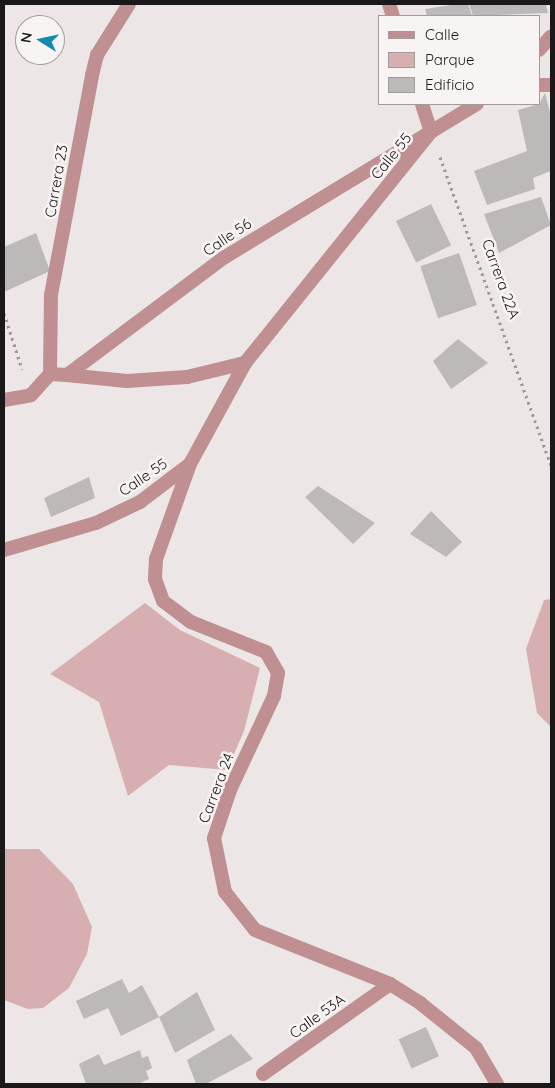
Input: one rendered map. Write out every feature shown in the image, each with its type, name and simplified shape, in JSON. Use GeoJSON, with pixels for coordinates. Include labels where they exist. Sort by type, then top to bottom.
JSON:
{"type":"FeatureCollection","features":[{"type":"Feature","properties":{"kind":"street","name":"Carrera 23"},"geometry":{"type":"LineString","coordinates":[[50,374],[51,295],[92,75],[98,55],[130,4]]}},
{"type":"Feature","properties":{"kind":"street"},"geometry":{"type":"LineString","coordinates":[[540,49],[551,36]]}},
{"type":"Feature","properties":{"kind":"street"},"geometry":{"type":"LineString","coordinates":[[422,105],[431,132]]}},
{"type":"Feature","properties":{"kind":"street","name":"Calle 56"},"geometry":{"type":"LineString","coordinates":[[67,376],[224,257],[475,105]]}},
{"type":"Feature","properties":{"kind":"street","name":"Calle 55"},"geometry":{"type":"LineString","coordinates":[[4,550],[96,523],[140,502],[190,464],[245,363],[431,132]]}},
{"type":"Feature","properties":{"kind":"street"},"geometry":{"type":"LineString","coordinates":[[4,400],[31,395],[50,374],[127,381],[187,377],[245,363]]}},
{"type":"Feature","properties":{"kind":"street","name":"Carrera 24"},"geometry":{"type":"LineString","coordinates":[[190,464],[156,559],[155,579],[163,601],[191,622],[266,652],[278,672],[274,696],[230,790],[214,838],[225,892],[255,930],[390,984],[476,1048],[497,1084]]}},
{"type":"Feature","properties":{"kind":"street","name":"Calle 53A"},"geometry":{"type":"LineString","coordinates":[[263,1074],[390,984]]}},
{"type":"Feature","properties":{"kind":"path","name":"Carrera 22A"},"geometry":{"type":"LineString","coordinates":[[431,132],[551,465]]}},
{"type":"Feature","properties":{"kind":"path"},"geometry":{"type":"LineString","coordinates":[[4,313],[31,395]]}},
{"type":"Feature","properties":{"kind":"green space"},"geometry":{"type":"Polygon","coordinates":[[[551,599],[551,727],[537,713],[526,649],[544,600],[551,599]]]}},
{"type":"Feature","properties":{"kind":"green space"},"geometry":{"type":"Polygon","coordinates":[[[145,603],[180,630],[260,668],[244,731],[227,770],[169,765],[128,796],[99,702],[50,674],[145,603]]]}},
{"type":"Feature","properties":{"kind":"green space"},"geometry":{"type":"Polygon","coordinates":[[[4,849],[39,849],[73,884],[92,927],[87,954],[69,988],[43,1008],[28,1009],[4,1000],[4,849]]]}},
{"type":"Feature","properties":{"kind":"building"},"geometry":{"type":"Polygon","coordinates":[[[468,4],[472,15],[427,15],[425,9],[468,4]]]}},
{"type":"Feature","properties":{"kind":"building"},"geometry":{"type":"Polygon","coordinates":[[[469,4],[546,4],[548,13],[498,15],[473,15],[469,4]]]}},
{"type":"Feature","properties":{"kind":"building"},"geometry":{"type":"Polygon","coordinates":[[[545,93],[551,116],[551,171],[533,178],[535,189],[487,205],[474,171],[527,151],[518,110],[540,105],[545,93]]]}},
{"type":"Feature","properties":{"kind":"building"},"geometry":{"type":"Polygon","coordinates":[[[541,197],[551,225],[499,253],[484,214],[541,197]]]}},
{"type":"Feature","properties":{"kind":"building"},"geometry":{"type":"Polygon","coordinates":[[[431,204],[451,245],[416,262],[396,221],[431,204]]]}},
{"type":"Feature","properties":{"kind":"building"},"geometry":{"type":"Polygon","coordinates":[[[36,233],[50,271],[4,292],[4,247],[36,233]]]}},
{"type":"Feature","properties":{"kind":"building"},"geometry":{"type":"Polygon","coordinates":[[[459,253],[477,305],[438,318],[420,266],[459,253]]]}},
{"type":"Feature","properties":{"kind":"building"},"geometry":{"type":"Polygon","coordinates":[[[458,339],[488,363],[451,389],[433,361],[458,339]]]}},
{"type":"Feature","properties":{"kind":"building"},"geometry":{"type":"Polygon","coordinates":[[[89,477],[95,498],[51,517],[44,498],[89,477]]]}},
{"type":"Feature","properties":{"kind":"building"},"geometry":{"type":"Polygon","coordinates":[[[318,486],[375,523],[353,544],[305,497],[318,486]]]}},
{"type":"Feature","properties":{"kind":"building"},"geometry":{"type":"Polygon","coordinates":[[[431,511],[462,542],[446,557],[410,534],[431,511]]]}},
{"type":"Feature","properties":{"kind":"building"},"geometry":{"type":"Polygon","coordinates":[[[122,979],[129,993],[142,985],[159,1017],[121,1036],[108,1008],[84,1019],[76,1001],[122,979]]]}},
{"type":"Feature","properties":{"kind":"building"},"geometry":{"type":"Polygon","coordinates":[[[197,992],[215,1030],[175,1053],[159,1017],[197,992]]]}},
{"type":"Feature","properties":{"kind":"building"},"geometry":{"type":"Polygon","coordinates":[[[426,1027],[439,1056],[412,1068],[399,1039],[426,1027]]]}},
{"type":"Feature","properties":{"kind":"building"},"geometry":{"type":"Polygon","coordinates":[[[231,1034],[253,1059],[206,1084],[196,1084],[187,1060],[231,1034]]]}},
{"type":"Feature","properties":{"kind":"building"},"geometry":{"type":"Polygon","coordinates":[[[140,1050],[142,1058],[148,1056],[152,1068],[146,1071],[149,1079],[138,1084],[86,1084],[79,1064],[99,1054],[104,1065],[140,1050]]]}}]}
